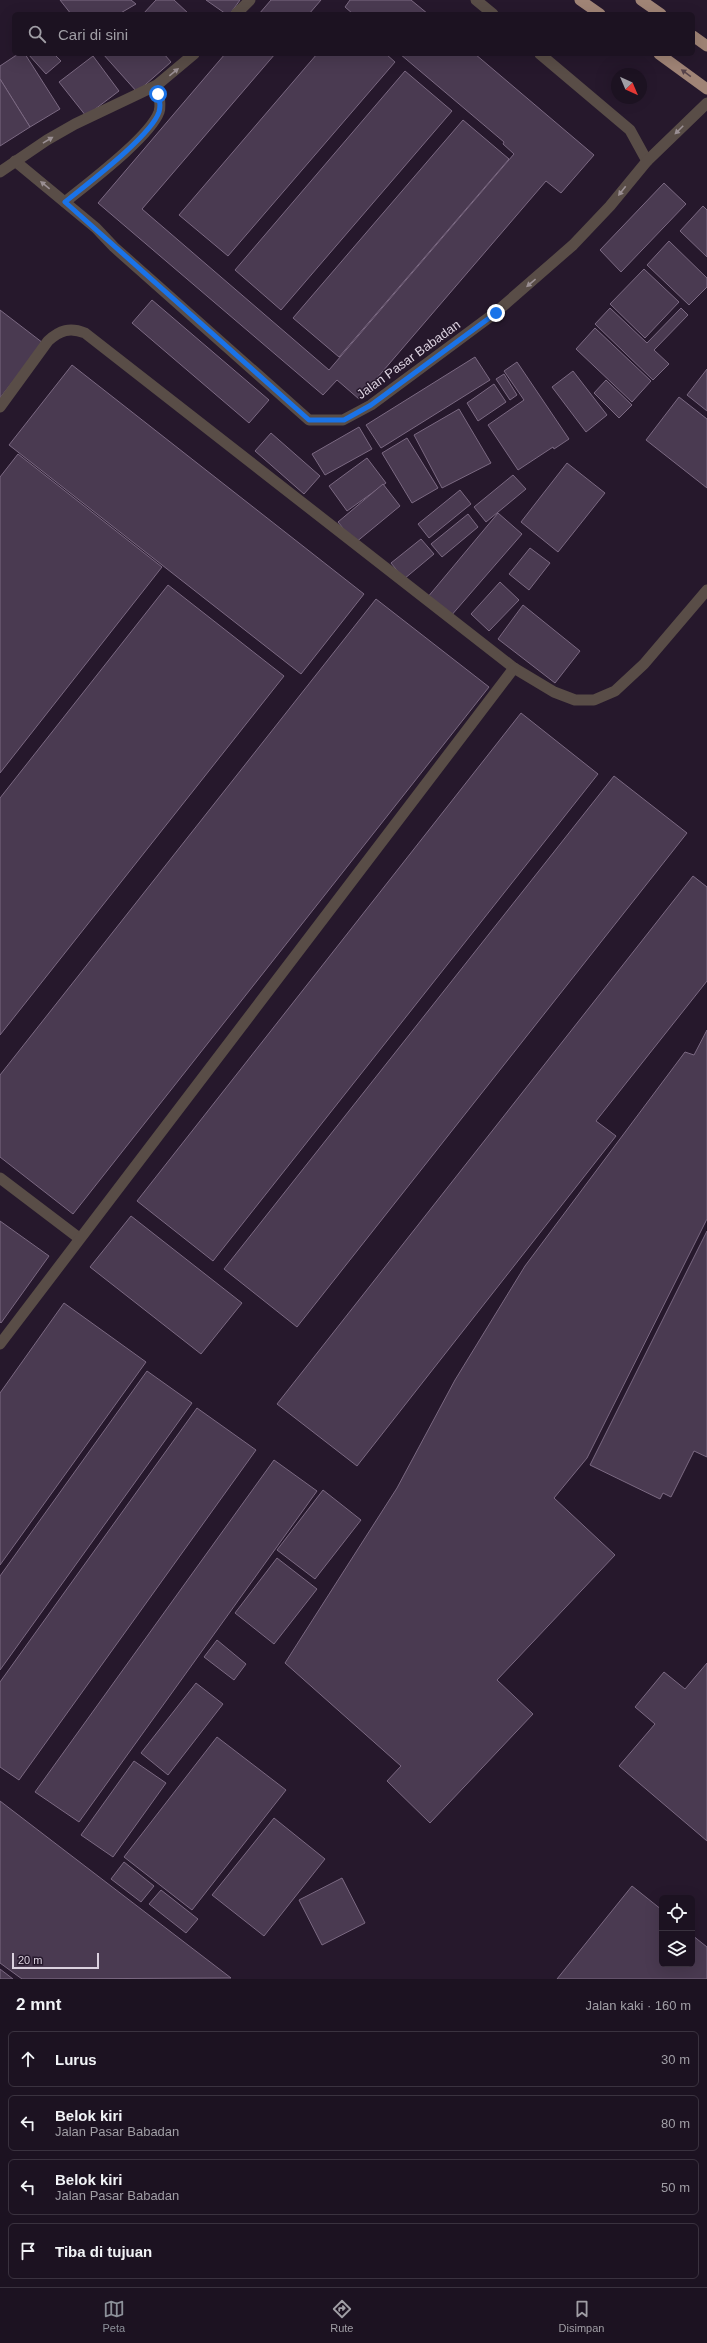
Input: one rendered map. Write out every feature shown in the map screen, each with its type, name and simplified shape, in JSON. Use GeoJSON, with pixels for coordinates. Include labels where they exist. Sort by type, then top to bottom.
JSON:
{"type":"FeatureCollection","features":[{"type":"Feature","properties":{"kind":"highway"},"geometry":{"type":"LineString","coordinates":[[580,0],[597,12]]}},
{"type":"Feature","properties":{"kind":"highway"},"geometry":{"type":"LineString","coordinates":[[641,0],[658,12]]}},
{"type":"Feature","properties":{"kind":"highway"},"geometry":{"type":"LineString","coordinates":[[695,37],[707,46]]}},
{"type":"Feature","properties":{"kind":"highway"},"geometry":{"type":"LineString","coordinates":[[662,56],[707,89]]}},
{"type":"Feature","properties":{"kind":"street"},"geometry":{"type":"LineString","coordinates":[[238,12],[250,0]]}},
{"type":"Feature","properties":{"kind":"street"},"geometry":{"type":"LineString","coordinates":[[476,0],[491,12]]}},
{"type":"Feature","properties":{"kind":"street"},"geometry":{"type":"LineString","coordinates":[[0,172],[75,124],[157,85],[192,56]]}},
{"type":"Feature","properties":{"kind":"street"},"geometry":{"type":"LineString","coordinates":[[542,56],[630,130],[647,161]]}},
{"type":"Feature","properties":{"kind":"street"},"geometry":{"type":"LineString","coordinates":[[65,202],[120,156],[150,125],[159,113],[160,102],[157,85]]}},
{"type":"Feature","properties":{"kind":"street","name":"Jalan Pasar Babadan"},"geometry":{"type":"LineString","coordinates":[[15,161],[65,202],[309,420],[344,420],[371,405],[496,313],[536,279],[573,245],[610,206],[647,161],[707,103]]}},
{"type":"Feature","properties":{"kind":"street"},"geometry":{"type":"LineString","coordinates":[[0,407],[48,341],[57,333],[75,329],[85,333],[514,668],[554,692],[575,700],[594,700],[614,691],[644,664],[707,590]]}},
{"type":"Feature","properties":{"kind":"street"},"geometry":{"type":"LineString","coordinates":[[0,1344],[79,1238],[514,668]]}},
{"type":"Feature","properties":{"kind":"street"},"geometry":{"type":"LineString","coordinates":[[0,1178],[79,1238]]}},
{"type":"Feature","properties":{"kind":"building"},"geometry":{"type":"Polygon","coordinates":[[[60,0],[131,0],[136,4],[122,12],[69,12],[60,0]]]}},
{"type":"Feature","properties":{"kind":"building"},"geometry":{"type":"Polygon","coordinates":[[[156,0],[174,0],[187,12],[145,12],[156,0]]]}},
{"type":"Feature","properties":{"kind":"building"},"geometry":{"type":"Polygon","coordinates":[[[206,0],[240,0],[231,12],[223,12],[206,0]]]}},
{"type":"Feature","properties":{"kind":"building"},"geometry":{"type":"Polygon","coordinates":[[[271,0],[321,0],[311,12],[261,12],[271,0]]]}},
{"type":"Feature","properties":{"kind":"building"},"geometry":{"type":"Polygon","coordinates":[[[350,0],[411,0],[426,12],[351,12],[345,7],[350,0]]]}},
{"type":"Feature","properties":{"kind":"building"},"geometry":{"type":"Polygon","coordinates":[[[15,56],[26,56],[60,109],[30,127],[0,79],[0,66],[15,56]]]}},
{"type":"Feature","properties":{"kind":"building"},"geometry":{"type":"Polygon","coordinates":[[[30,56],[56,56],[61,61],[46,74],[30,56]]]}},
{"type":"Feature","properties":{"kind":"building"},"geometry":{"type":"Polygon","coordinates":[[[93,56],[119,91],[86,116],[59,82],[93,56]]]}},
{"type":"Feature","properties":{"kind":"building"},"geometry":{"type":"Polygon","coordinates":[[[105,56],[166,56],[171,62],[137,92],[105,56]]]}},
{"type":"Feature","properties":{"kind":"building"},"geometry":{"type":"Polygon","coordinates":[[[223,56],[273,56],[142,209],[329,370],[514,154],[503,144],[504,142],[402,56],[477,56],[594,155],[561,193],[546,181],[359,399],[337,380],[323,395],[98,203],[223,56]]]}},
{"type":"Feature","properties":{"kind":"building"},"geometry":{"type":"Polygon","coordinates":[[[315,56],[388,56],[395,62],[228,256],[179,215],[315,56]]]}},
{"type":"Feature","properties":{"kind":"building"},"geometry":{"type":"Polygon","coordinates":[[[405,71],[452,111],[281,310],[235,270],[405,71]]]}},
{"type":"Feature","properties":{"kind":"building"},"geometry":{"type":"Polygon","coordinates":[[[0,79],[30,127],[0,146],[0,79]]]}},
{"type":"Feature","properties":{"kind":"building"},"geometry":{"type":"Polygon","coordinates":[[[463,120],[509,159],[339,357],[293,318],[463,120]]]}},
{"type":"Feature","properties":{"kind":"building"},"geometry":{"type":"Polygon","coordinates":[[[664,183],[686,204],[621,272],[600,250],[664,183]]]}},
{"type":"Feature","properties":{"kind":"building"},"geometry":{"type":"Polygon","coordinates":[[[703,206],[707,210],[707,257],[680,231],[703,206]]]}},
{"type":"Feature","properties":{"kind":"building"},"geometry":{"type":"Polygon","coordinates":[[[669,241],[707,278],[707,287],[689,305],[647,265],[669,241]]]}},
{"type":"Feature","properties":{"kind":"building"},"geometry":{"type":"Polygon","coordinates":[[[644,269],[679,302],[645,338],[610,304],[644,269]]]}},
{"type":"Feature","properties":{"kind":"building"},"geometry":{"type":"Polygon","coordinates":[[[152,300],[269,400],[249,423],[132,323],[152,300]]]}},
{"type":"Feature","properties":{"kind":"building"},"geometry":{"type":"Polygon","coordinates":[[[610,308],[647,343],[681,308],[688,315],[654,350],[669,364],[653,380],[595,324],[610,308]]]}},
{"type":"Feature","properties":{"kind":"building"},"geometry":{"type":"Polygon","coordinates":[[[0,310],[43,343],[0,398],[0,310]]]}},
{"type":"Feature","properties":{"kind":"building"},"geometry":{"type":"Polygon","coordinates":[[[595,328],[651,381],[632,402],[576,349],[595,328]]]}},
{"type":"Feature","properties":{"kind":"building"},"geometry":{"type":"Polygon","coordinates":[[[475,357],[490,380],[381,448],[366,425],[475,357]]]}},
{"type":"Feature","properties":{"kind":"building"},"geometry":{"type":"Polygon","coordinates":[[[517,362],[569,439],[554,449],[553,447],[518,470],[488,425],[524,400],[504,371],[517,362]]]}},
{"type":"Feature","properties":{"kind":"building"},"geometry":{"type":"Polygon","coordinates":[[[72,365],[364,594],[301,674],[9,445],[72,365]]]}},
{"type":"Feature","properties":{"kind":"building"},"geometry":{"type":"Polygon","coordinates":[[[707,369],[707,411],[687,395],[707,369]]]}},
{"type":"Feature","properties":{"kind":"building"},"geometry":{"type":"Polygon","coordinates":[[[573,371],[607,415],[586,432],[552,387],[573,371]]]}},
{"type":"Feature","properties":{"kind":"building"},"geometry":{"type":"Polygon","coordinates":[[[504,374],[517,395],[510,400],[496,379],[504,374]]]}},
{"type":"Feature","properties":{"kind":"building"},"geometry":{"type":"Polygon","coordinates":[[[606,380],[632,405],[619,418],[594,393],[606,380]]]}},
{"type":"Feature","properties":{"kind":"building"},"geometry":{"type":"Polygon","coordinates":[[[494,384],[506,402],[478,421],[467,403],[494,384]]]}},
{"type":"Feature","properties":{"kind":"building"},"geometry":{"type":"Polygon","coordinates":[[[679,397],[707,419],[707,488],[646,440],[679,397]]]}},
{"type":"Feature","properties":{"kind":"building"},"geometry":{"type":"Polygon","coordinates":[[[459,409],[491,463],[442,488],[414,435],[459,409]]]}},
{"type":"Feature","properties":{"kind":"building"},"geometry":{"type":"Polygon","coordinates":[[[359,427],[372,449],[325,475],[312,454],[359,427]]]}},
{"type":"Feature","properties":{"kind":"building"},"geometry":{"type":"Polygon","coordinates":[[[271,433],[320,476],[304,494],[255,451],[271,433]]]}},
{"type":"Feature","properties":{"kind":"building"},"geometry":{"type":"Polygon","coordinates":[[[407,438],[438,488],[412,503],[382,453],[407,438]]]}},
{"type":"Feature","properties":{"kind":"building"},"geometry":{"type":"Polygon","coordinates":[[[18,454],[162,567],[0,773],[0,477],[18,454]]]}},
{"type":"Feature","properties":{"kind":"building"},"geometry":{"type":"Polygon","coordinates":[[[367,458],[386,483],[347,511],[329,486],[367,458]]]}},
{"type":"Feature","properties":{"kind":"building"},"geometry":{"type":"Polygon","coordinates":[[[567,463],[605,493],[558,552],[521,522],[567,463]]]}},
{"type":"Feature","properties":{"kind":"building"},"geometry":{"type":"Polygon","coordinates":[[[513,475],[526,489],[486,522],[474,507],[513,475]]]}},
{"type":"Feature","properties":{"kind":"building"},"geometry":{"type":"Polygon","coordinates":[[[383,484],[400,506],[355,543],[338,522],[383,484]]]}},
{"type":"Feature","properties":{"kind":"building"},"geometry":{"type":"Polygon","coordinates":[[[460,490],[471,504],[429,538],[418,524],[460,490]]]}},
{"type":"Feature","properties":{"kind":"building"},"geometry":{"type":"Polygon","coordinates":[[[498,513],[522,534],[450,617],[427,598],[498,513]]]}},
{"type":"Feature","properties":{"kind":"building"},"geometry":{"type":"Polygon","coordinates":[[[468,514],[478,527],[442,557],[431,544],[468,514]]]}},
{"type":"Feature","properties":{"kind":"building"},"geometry":{"type":"Polygon","coordinates":[[[421,539],[434,554],[404,579],[391,563],[421,539]]]}},
{"type":"Feature","properties":{"kind":"building"},"geometry":{"type":"Polygon","coordinates":[[[530,548],[550,563],[529,590],[509,574],[530,548]]]}},
{"type":"Feature","properties":{"kind":"building"},"geometry":{"type":"Polygon","coordinates":[[[500,582],[519,600],[489,631],[471,614],[500,582]]]}},
{"type":"Feature","properties":{"kind":"building"},"geometry":{"type":"Polygon","coordinates":[[[168,585],[284,676],[0,1035],[0,798],[168,585]]]}},
{"type":"Feature","properties":{"kind":"building"},"geometry":{"type":"Polygon","coordinates":[[[376,599],[489,687],[73,1214],[0,1157],[0,1075],[376,599]]]}},
{"type":"Feature","properties":{"kind":"building"},"geometry":{"type":"Polygon","coordinates":[[[523,605],[580,651],[555,683],[498,639],[523,605]]]}},
{"type":"Feature","properties":{"kind":"building"},"geometry":{"type":"Polygon","coordinates":[[[521,713],[598,774],[213,1261],[137,1201],[521,713]]]}},
{"type":"Feature","properties":{"kind":"building"},"geometry":{"type":"Polygon","coordinates":[[[614,776],[687,833],[297,1327],[224,1269],[614,776]]]}},
{"type":"Feature","properties":{"kind":"building"},"geometry":{"type":"Polygon","coordinates":[[[693,876],[707,887],[707,981],[596,1121],[616,1136],[357,1466],[277,1404],[693,876]]]}},
{"type":"Feature","properties":{"kind":"building"},"geometry":{"type":"Polygon","coordinates":[[[707,1030],[707,1219],[587,1458],[554,1498],[615,1555],[497,1680],[533,1714],[430,1823],[387,1781],[401,1766],[285,1663],[397,1488],[455,1380],[525,1266],[685,1052],[694,1055],[707,1030]]]}},
{"type":"Feature","properties":{"kind":"building"},"geometry":{"type":"Polygon","coordinates":[[[131,1216],[242,1303],[201,1354],[90,1267],[131,1216]]]}},
{"type":"Feature","properties":{"kind":"building"},"geometry":{"type":"Polygon","coordinates":[[[0,1221],[49,1256],[1,1323],[0,1322],[0,1221]]]}},
{"type":"Feature","properties":{"kind":"building"},"geometry":{"type":"Polygon","coordinates":[[[707,1231],[707,1457],[694,1451],[671,1497],[663,1493],[660,1499],[590,1465],[707,1231]]]}},
{"type":"Feature","properties":{"kind":"building"},"geometry":{"type":"Polygon","coordinates":[[[64,1303],[146,1362],[0,1565],[0,1393],[64,1303]]]}},
{"type":"Feature","properties":{"kind":"building"},"geometry":{"type":"Polygon","coordinates":[[[147,1371],[192,1403],[0,1670],[0,1576],[147,1371]]]}},
{"type":"Feature","properties":{"kind":"building"},"geometry":{"type":"Polygon","coordinates":[[[197,1408],[256,1450],[19,1780],[0,1767],[0,1682],[197,1408]]]}},
{"type":"Feature","properties":{"kind":"building"},"geometry":{"type":"Polygon","coordinates":[[[274,1460],[317,1491],[79,1822],[35,1792],[274,1460]]]}},
{"type":"Feature","properties":{"kind":"building"},"geometry":{"type":"Polygon","coordinates":[[[323,1490],[361,1520],[315,1579],[277,1550],[323,1490]]]}},
{"type":"Feature","properties":{"kind":"building"},"geometry":{"type":"Polygon","coordinates":[[[277,1558],[317,1589],[274,1644],[235,1613],[277,1558]]]}},
{"type":"Feature","properties":{"kind":"building"},"geometry":{"type":"Polygon","coordinates":[[[217,1640],[246,1664],[234,1680],[204,1657],[217,1640]]]}},
{"type":"Feature","properties":{"kind":"building"},"geometry":{"type":"Polygon","coordinates":[[[707,1663],[707,1841],[619,1766],[655,1724],[635,1707],[664,1672],[685,1689],[707,1663]]]}},
{"type":"Feature","properties":{"kind":"building"},"geometry":{"type":"Polygon","coordinates":[[[196,1683],[223,1704],[168,1775],[141,1753],[196,1683]]]}},
{"type":"Feature","properties":{"kind":"building"},"geometry":{"type":"Polygon","coordinates":[[[217,1737],[286,1790],[192,1910],[124,1857],[217,1737]]]}},
{"type":"Feature","properties":{"kind":"building"},"geometry":{"type":"Polygon","coordinates":[[[134,1761],[166,1783],[113,1857],[81,1835],[134,1761]]]}},
{"type":"Feature","properties":{"kind":"building"},"geometry":{"type":"Polygon","coordinates":[[[0,1801],[231,1978],[22,1979],[0,1963],[0,1801]]]}},
{"type":"Feature","properties":{"kind":"building"},"geometry":{"type":"Polygon","coordinates":[[[274,1818],[325,1859],[264,1936],[212,1895],[274,1818]]]}},
{"type":"Feature","properties":{"kind":"building"},"geometry":{"type":"Polygon","coordinates":[[[124,1862],[154,1886],[141,1902],[111,1879],[124,1862]]]}},
{"type":"Feature","properties":{"kind":"building"},"geometry":{"type":"Polygon","coordinates":[[[342,1878],[365,1923],[322,1945],[299,1900],[342,1878]]]}},
{"type":"Feature","properties":{"kind":"building"},"geometry":{"type":"Polygon","coordinates":[[[632,1886],[659,1908],[659,1967],[695,1967],[695,1937],[707,1947],[707,1979],[557,1979],[632,1886]]]}},
{"type":"Feature","properties":{"kind":"building"},"geometry":{"type":"Polygon","coordinates":[[[161,1890],[198,1919],[186,1933],[149,1904],[161,1890]]]}},
{"type":"Feature","properties":{"kind":"building"},"geometry":{"type":"Polygon","coordinates":[[[0,1969],[13,1979],[0,1979],[0,1969]]]}},
{"type":"Feature","properties":{"kind":"route"},"geometry":{"type":"LineString","coordinates":[[158,94],[160,102],[159,113],[150,125],[120,156],[65,202],[96,228],[114,248],[309,420],[344,420],[371,405],[496,313]]}}]}
